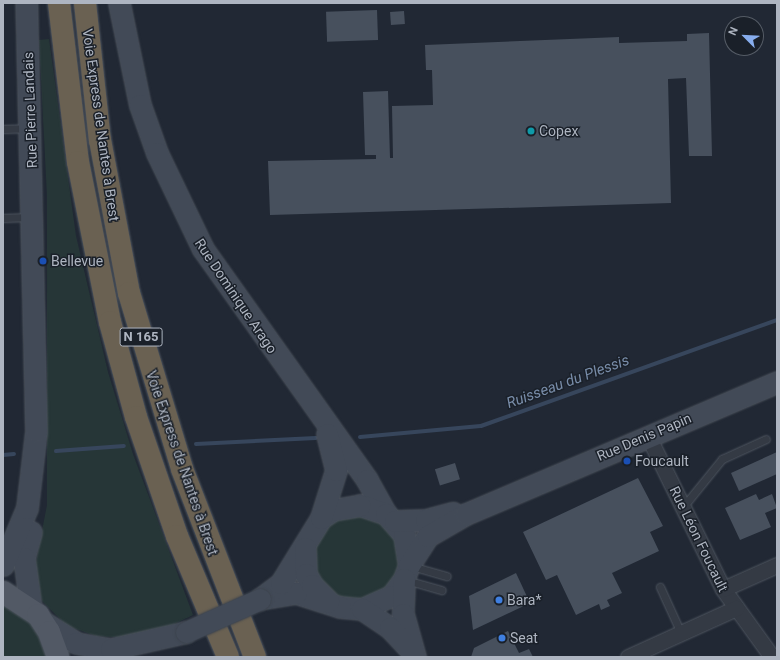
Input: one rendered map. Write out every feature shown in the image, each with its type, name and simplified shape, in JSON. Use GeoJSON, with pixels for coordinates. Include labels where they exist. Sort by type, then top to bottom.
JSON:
{"type":"FeatureCollection","features":[{"type":"Feature","properties":{"kind":"highway","name":"Voie Express de Nantes à Brest"},"geometry":{"type":"LineString","coordinates":[[59,3],[78,162],[110,322],[136,417],[175,528],[228,657]]}},
{"type":"Feature","properties":{"kind":"highway","name":"Voie Express de Nantes à Brest"},"geometry":{"type":"LineString","coordinates":[[85,3],[100,140],[129,293],[182,469],[255,657]]}},
{"type":"Feature","properties":{"kind":"main road","name":"Rue Pierre Landais"},"geometry":{"type":"LineString","coordinates":[[26,3],[32,128],[36,431],[40,471],[38,499],[24,558],[37,615]]}},
{"type":"Feature","properties":{"kind":"main road","name":"Rue Dominique Arago"},"geometry":{"type":"LineString","coordinates":[[120,3],[140,105],[175,195],[203,249],[322,420],[341,452],[390,517]]}},
{"type":"Feature","properties":{"kind":"main road","name":"Rue Denis Papin"},"geometry":{"type":"LineString","coordinates":[[390,517],[440,517],[510,493],[777,382]]}},
{"type":"Feature","properties":{"kind":"main road","name":"Rue Pierre Landais"},"geometry":{"type":"LineString","coordinates":[[3,565],[27,508],[36,431]]}},
{"type":"Feature","properties":{"kind":"main road"},"geometry":{"type":"LineString","coordinates":[[321,518],[341,452]]}},
{"type":"Feature","properties":{"kind":"main road","name":"Rue Denis Papin"},"geometry":{"type":"LineString","coordinates":[[406,572],[428,536],[510,493]]}},
{"type":"Feature","properties":{"kind":"main road"},"geometry":{"type":"LineString","coordinates":[[123,657],[165,644],[186,632],[260,599],[281,583],[304,548],[310,532],[321,518],[333,510],[360,505],[390,517],[408,547],[404,614],[414,655]]}},
{"type":"Feature","properties":{"kind":"main road"},"geometry":{"type":"LineString","coordinates":[[304,548],[309,580],[330,603]]}},
{"type":"Feature","properties":{"kind":"main road"},"geometry":{"type":"LineString","coordinates":[[362,609],[383,603],[406,572]]}},
{"type":"Feature","properties":{"kind":"main road"},"geometry":{"type":"LineString","coordinates":[[3,592],[76,643],[111,649],[186,632]]}},
{"type":"Feature","properties":{"kind":"main road"},"geometry":{"type":"LineString","coordinates":[[260,599],[296,593],[330,603],[362,609],[390,628],[414,655]]}},
{"type":"Feature","properties":{"kind":"main road"},"geometry":{"type":"LineString","coordinates":[[37,615],[58,657]]}},
{"type":"Feature","properties":{"kind":"street","name":"Rue Léon Foucault"},"geometry":{"type":"LineString","coordinates":[[648,436],[723,589],[772,657]]}},
{"type":"Feature","properties":{"kind":"street"},"geometry":{"type":"LineString","coordinates":[[723,589],[777,565]]}},
{"type":"Feature","properties":{"kind":"street"},"geometry":{"type":"LineString","coordinates":[[628,657],[736,608]]}},
{"type":"Feature","properties":{"kind":"lane"},"geometry":{"type":"LineString","coordinates":[[3,129],[32,128]]}},
{"type":"Feature","properties":{"kind":"lane"},"geometry":{"type":"LineString","coordinates":[[3,218],[33,217]]}},
{"type":"Feature","properties":{"kind":"lane"},"geometry":{"type":"LineString","coordinates":[[683,507],[722,458],[766,439]]}},
{"type":"Feature","properties":{"kind":"lane"},"geometry":{"type":"LineString","coordinates":[[406,572],[447,576]]}},
{"type":"Feature","properties":{"kind":"lane"},"geometry":{"type":"LineString","coordinates":[[406,572],[442,590]]}},
{"type":"Feature","properties":{"kind":"lane"},"geometry":{"type":"LineString","coordinates":[[660,587],[681,633]]}},
{"type":"Feature","properties":{"kind":"shaded area"},"geometry":{"type":"Polygon","coordinates":[[[49,39],[76,236],[108,372],[133,454],[193,615],[166,628],[126,638],[96,636],[67,626],[42,601],[34,572],[47,505],[47,196],[39,40],[49,39]]]}},
{"type":"Feature","properties":{"kind":"shaded area"},"geometry":{"type":"Polygon","coordinates":[[[356,513],[373,517],[387,526],[396,540],[400,557],[396,574],[387,588],[373,597],[356,601],[339,597],[325,588],[316,574],[312,557],[316,540],[325,526],[339,517],[356,513]]]}},
{"type":"Feature","properties":{"kind":"shaded area"},"geometry":{"type":"Polygon","coordinates":[[[3,600],[27,614],[50,657],[3,657],[3,600]]]}},
{"type":"Feature","properties":{"kind":"building"},"geometry":{"type":"Polygon","coordinates":[[[377,10],[378,40],[327,42],[326,12],[377,10]]]}},
{"type":"Feature","properties":{"kind":"building"},"geometry":{"type":"Polygon","coordinates":[[[404,11],[405,24],[391,25],[390,12],[404,11]]]}},
{"type":"Feature","properties":{"kind":"building","name":"Copex"},"geometry":{"type":"Polygon","coordinates":[[[709,33],[712,156],[689,156],[686,78],[668,79],[671,203],[270,215],[268,161],[376,159],[376,155],[365,155],[363,92],[388,91],[390,158],[393,158],[392,106],[433,105],[432,70],[426,70],[425,45],[619,37],[619,43],[687,41],[687,34],[709,33]]]}},
{"type":"Feature","properties":{"kind":"building"},"geometry":{"type":"Polygon","coordinates":[[[777,452],[777,474],[739,491],[731,473],[777,452]]]}},
{"type":"Feature","properties":{"kind":"building"},"geometry":{"type":"Polygon","coordinates":[[[455,463],[460,479],[440,485],[435,469],[455,463]]]}},
{"type":"Feature","properties":{"kind":"building"},"geometry":{"type":"Polygon","coordinates":[[[638,478],[663,526],[650,532],[659,551],[612,573],[622,593],[607,600],[610,606],[601,610],[599,604],[576,615],[557,575],[546,580],[523,532],[638,478]]]}},
{"type":"Feature","properties":{"kind":"building"},"geometry":{"type":"Polygon","coordinates":[[[756,494],[759,500],[772,494],[777,508],[765,513],[771,527],[740,540],[725,508],[756,494]]]}},
{"type":"Feature","properties":{"kind":"building","name":"Bara*"},"geometry":{"type":"Polygon","coordinates":[[[516,573],[530,603],[473,630],[469,596],[516,573]]]}},
{"type":"Feature","properties":{"kind":"building","name":"Seat"},"geometry":{"type":"Polygon","coordinates":[[[508,631],[519,653],[529,649],[533,657],[471,657],[474,648],[508,631]]]}},
{"type":"Feature","properties":{"kind":"waterway","name":"Ruisseau du Plessis"},"geometry":{"type":"LineString","coordinates":[[360,437],[481,426],[777,320]]}},
{"type":"Feature","properties":{"kind":"waterway","name":"Ruisseau du Plessis"},"geometry":{"type":"LineString","coordinates":[[196,444],[316,438]]}},
{"type":"Feature","properties":{"kind":"waterway","name":"Ruisseau du Plessis"},"geometry":{"type":"LineString","coordinates":[[56,451],[124,446]]}},
{"type":"Feature","properties":{"kind":"waterway","name":"Ruisseau du Plessis"},"geometry":{"type":"LineString","coordinates":[[3,455],[14,454]]}},
{"type":"Feature","properties":{"kind":"place","name":"Copex"},"geometry":{"type":"Point","coordinates":[531,131]}},
{"type":"Feature","properties":{"kind":"place","name":"Bellevue"},"geometry":{"type":"Point","coordinates":[43,261]}},
{"type":"Feature","properties":{"kind":"place","name":"Foucault"},"geometry":{"type":"Point","coordinates":[627,461]}},
{"type":"Feature","properties":{"kind":"place","name":"Bara*"},"geometry":{"type":"Point","coordinates":[499,600]}},
{"type":"Feature","properties":{"kind":"place","name":"Seat"},"geometry":{"type":"Point","coordinates":[502,638]}}]}
